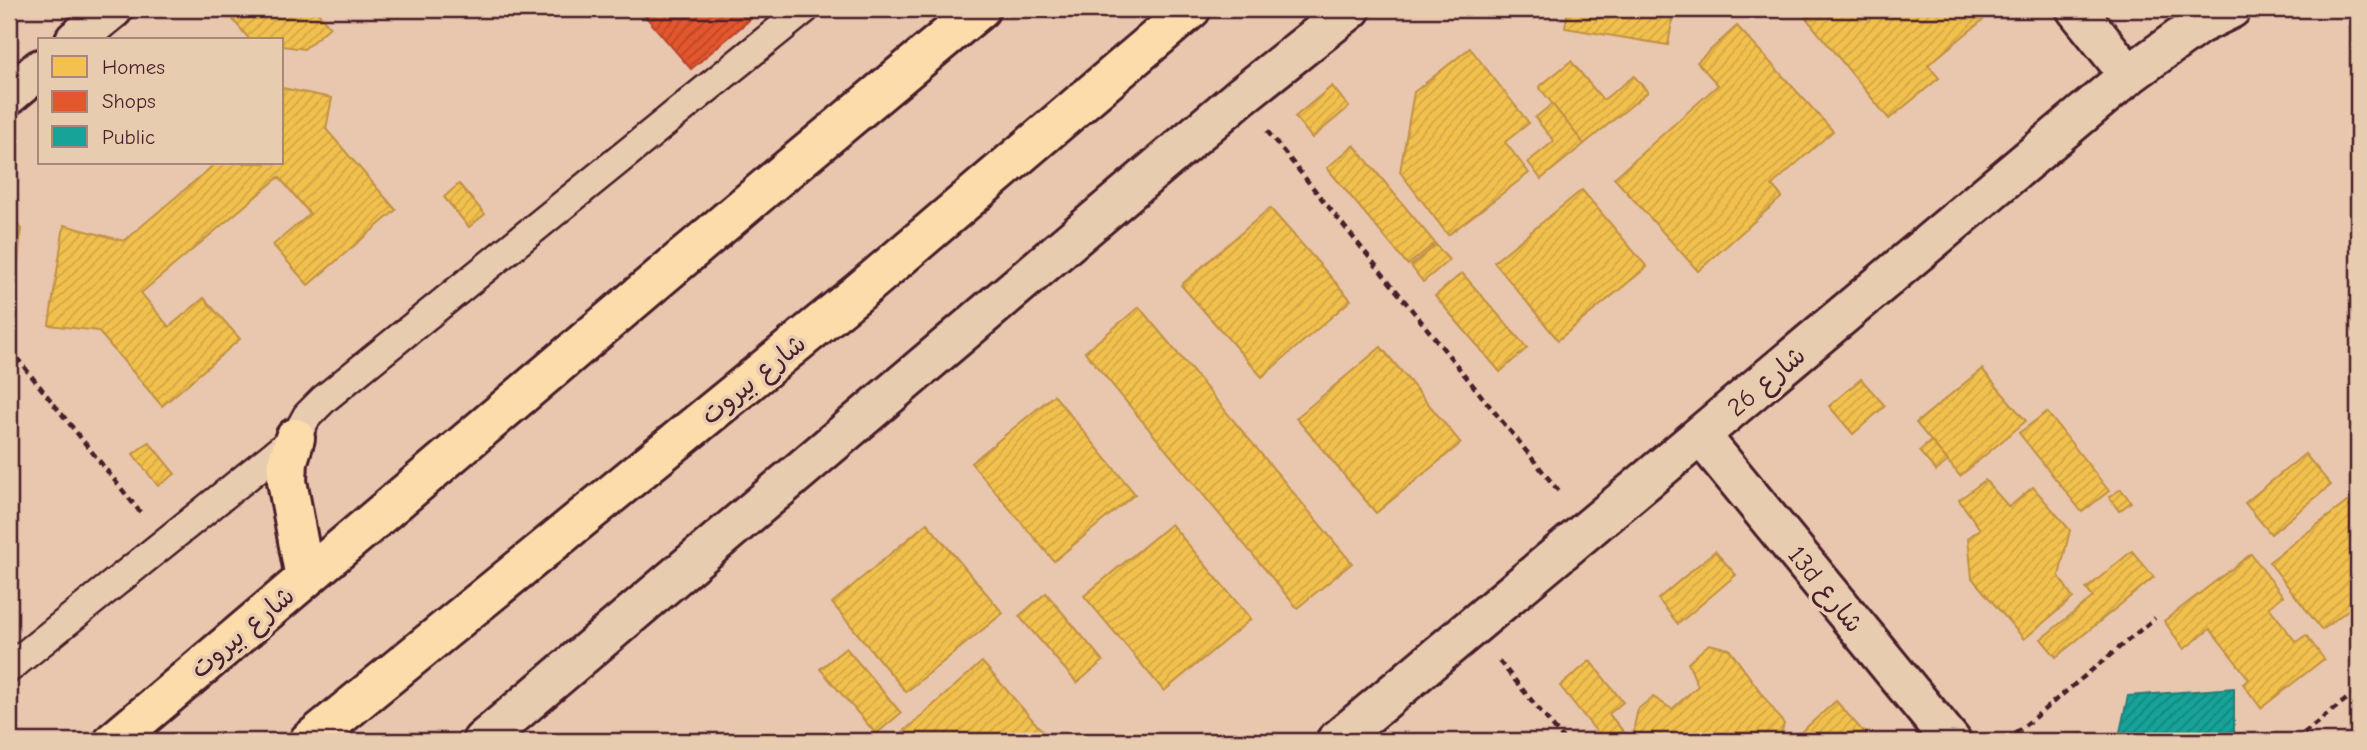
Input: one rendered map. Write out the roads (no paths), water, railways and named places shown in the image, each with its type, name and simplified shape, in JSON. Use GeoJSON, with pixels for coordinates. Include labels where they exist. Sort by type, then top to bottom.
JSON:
{"type":"FeatureCollection","features":[{"type":"Feature","properties":{"kind":"main road","name":"شارع بيروت"},"geometry":{"type":"LineString","coordinates":[[114,741],[980,9]]}},
{"type":"Feature","properties":{"kind":"main road","name":"شارع بيروت"},"geometry":{"type":"LineString","coordinates":[[309,741],[859,292],[1191,9]]}},
{"type":"Feature","properties":{"kind":"main road"},"geometry":{"type":"LineString","coordinates":[[295,438],[288,461],[287,481],[305,578]]}},
{"type":"Feature","properties":{"kind":"street"},"geometry":{"type":"LineString","coordinates":[[77,38],[113,9]]}},
{"type":"Feature","properties":{"kind":"street"},"geometry":{"type":"LineString","coordinates":[[482,741],[1240,97],[1351,9]]}},
{"type":"Feature","properties":{"kind":"street"},"geometry":{"type":"LineString","coordinates":[[2076,9],[2129,75]]}},
{"type":"Feature","properties":{"kind":"street","name":"شارع 26"},"geometry":{"type":"LineString","coordinates":[[1336,741],[2129,75],[2213,14]]}},
{"type":"Feature","properties":{"kind":"street"},"geometry":{"type":"LineString","coordinates":[[9,95],[38,71]]}},
{"type":"Feature","properties":{"kind":"street","name":"13d شارع"},"geometry":{"type":"LineString","coordinates":[[1701,436],[1951,741]]}},
{"type":"Feature","properties":{"kind":"lane"},"geometry":{"type":"LineString","coordinates":[[9,668],[295,438],[307,416],[324,399],[805,9]]}}]}
